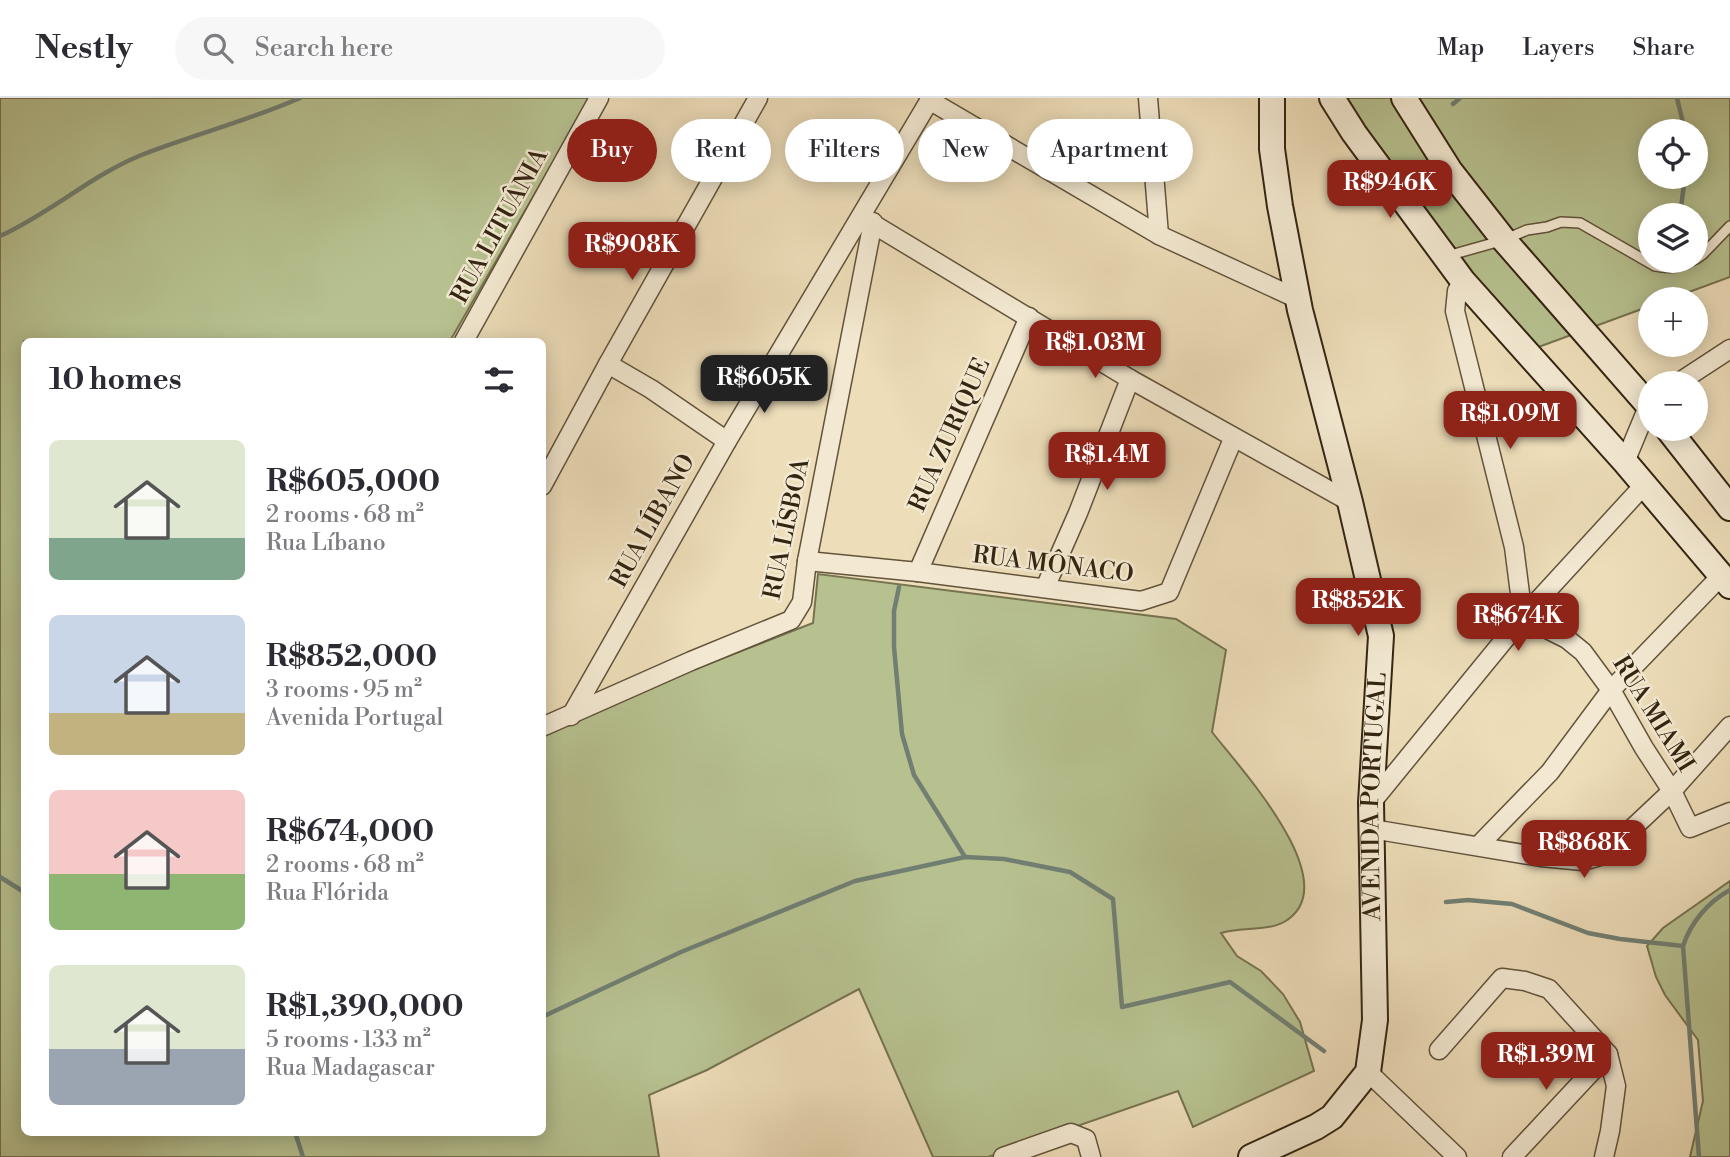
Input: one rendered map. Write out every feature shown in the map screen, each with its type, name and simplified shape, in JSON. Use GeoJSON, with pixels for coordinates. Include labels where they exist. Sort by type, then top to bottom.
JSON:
{"type":"FeatureCollection","features":[{"type":"Feature","properties":{"kind":"street","name":"RUA LITUÂNIA"},"geometry":{"type":"LineString","coordinates":[[466,338],[599,98]]}},
{"type":"Feature","properties":{"kind":"street"},"geometry":{"type":"LineString","coordinates":[[546,479],[758,98]]}},
{"type":"Feature","properties":{"kind":"street","name":"AVENIDA PORTUGAL"},"geometry":{"type":"LineString","coordinates":[[1272,98],[1272,149],[1298,299],[1381,636],[1371,803],[1375,1020],[1368,1072]]}},
{"type":"Feature","properties":{"kind":"street"},"geometry":{"type":"LineString","coordinates":[[1332,98],[1354,133],[1463,281],[1726,580],[1611,690],[1550,772],[1479,845]]}},
{"type":"Feature","properties":{"kind":"street"},"geometry":{"type":"LineString","coordinates":[[1404,98],[1450,171],[1504,240],[1638,392]]}},
{"type":"Feature","properties":{"kind":"street"},"geometry":{"type":"LineString","coordinates":[[930,99],[1159,235],[1298,299]]}},
{"type":"Feature","properties":{"kind":"street","name":"RUA LÍBANO"},"geometry":{"type":"LineString","coordinates":[[571,716],[727,441],[867,219],[930,99]]}},
{"type":"Feature","properties":{"kind":"street"},"geometry":{"type":"LineString","coordinates":[[1145,101],[1159,235]]}},
{"type":"Feature","properties":{"kind":"street"},"geometry":{"type":"LineString","coordinates":[[867,219],[1130,379],[1233,439],[1350,502]]}},
{"type":"Feature","properties":{"kind":"street","name":"RUA LÍSBOA"},"geometry":{"type":"LineString","coordinates":[[546,725],[791,620],[802,602],[867,219]]}},
{"type":"Feature","properties":{"kind":"street"},"geometry":{"type":"LineString","coordinates":[[1463,281],[1457,291],[1455,311],[1514,547],[1523,617]]}},
{"type":"Feature","properties":{"kind":"street","name":"RUA ZURIQUE"},"geometry":{"type":"LineString","coordinates":[[918,572],[1029,317]]}},
{"type":"Feature","properties":{"kind":"street"},"geometry":{"type":"LineString","coordinates":[[1696,371],[1730,349]]}},
{"type":"Feature","properties":{"kind":"street"},"geometry":{"type":"LineString","coordinates":[[608,364],[651,389],[727,441]]}},
{"type":"Feature","properties":{"kind":"street"},"geometry":{"type":"LineString","coordinates":[[1045,588],[1078,513],[1130,379]]}},
{"type":"Feature","properties":{"kind":"street"},"geometry":{"type":"LineString","coordinates":[[1625,462],[1638,431]]}},
{"type":"Feature","properties":{"kind":"street","name":"RUA MÔNACO"},"geometry":{"type":"LineString","coordinates":[[807,561],[918,572],[1141,601],[1169,592],[1233,439]]}},
{"type":"Feature","properties":{"kind":"street"},"geometry":{"type":"LineString","coordinates":[[1677,441],[1730,508]]}},
{"type":"Feature","properties":{"kind":"street"},"geometry":{"type":"LineString","coordinates":[[1371,803],[1523,617],[1644,485]]}},
{"type":"Feature","properties":{"kind":"street","name":"RUA MIAMI"},"geometry":{"type":"LineString","coordinates":[[1523,617],[1567,639],[1583,652],[1611,690],[1672,791],[1690,828],[1730,812]]}},
{"type":"Feature","properties":{"kind":"street"},"geometry":{"type":"LineString","coordinates":[[1372,829],[1541,857],[1583,861],[1604,855],[1672,791],[1730,726]]}},
{"type":"Feature","properties":{"kind":"street"},"geometry":{"type":"LineString","coordinates":[[1439,1049],[1502,978],[1525,981],[1549,989],[1608,1054],[1616,1086],[1604,1157]]}},
{"type":"Feature","properties":{"kind":"street"},"geometry":{"type":"LineString","coordinates":[[1512,1157],[1608,1054]]}},
{"type":"Feature","properties":{"kind":"street"},"geometry":{"type":"LineString","coordinates":[[1254,1156],[1332,1117],[1368,1072],[1457,1157]]}},
{"type":"Feature","properties":{"kind":"street"},"geometry":{"type":"LineString","coordinates":[[1003,1157],[1071,1133],[1086,1139],[1091,1157]]}},
{"type":"Feature","properties":{"kind":"lane"},"geometry":{"type":"LineString","coordinates":[[1445,256],[1561,222],[1580,223],[1638,256]]}},
{"type":"Feature","properties":{"kind":"lane"},"geometry":{"type":"LineString","coordinates":[[1708,249],[1730,226]]}},
{"type":"Feature","properties":{"kind":"green space"},"geometry":{"type":"Polygon","coordinates":[[[0,98],[590,98],[578,119],[567,119],[567,138],[452,338],[21,338],[21,1136],[546,1136],[546,727],[813,623],[818,574],[1176,619],[1226,650],[1212,732],[1244,771],[1282,826],[1297,855],[1304,882],[1301,905],[1284,922],[1270,927],[1221,933],[1237,956],[1261,971],[1283,994],[1300,1022],[1314,1071],[1193,1127],[1178,1091],[988,1157],[933,1157],[859,989],[707,1070],[649,1095],[659,1157],[0,1157],[0,98]]]}},
{"type":"Feature","properties":{"kind":"green space"},"geometry":{"type":"Polygon","coordinates":[[[1347,98],[1730,98],[1730,277],[1703,287],[1638,287],[1638,310],[1533,349],[1409,195],[1347,98]]]}},
{"type":"Feature","properties":{"kind":"green space"},"geometry":{"type":"Polygon","coordinates":[[[1730,881],[1730,1157],[1690,1157],[1703,1101],[1698,1040],[1665,995],[1656,977],[1647,946],[1663,928],[1730,881]]]}},
{"type":"Feature","properties":{"kind":"waterway"},"geometry":{"type":"LineString","coordinates":[[0,236],[103,174],[139,156],[300,98]]}},
{"type":"Feature","properties":{"kind":"waterway"},"geometry":{"type":"LineString","coordinates":[[1453,104],[1460,98]]}},
{"type":"Feature","properties":{"kind":"waterway"},"geometry":{"type":"LineString","coordinates":[[1677,98],[1682,119]]}},
{"type":"Feature","properties":{"kind":"waterway"},"geometry":{"type":"LineString","coordinates":[[1682,203],[1683,189]]}},
{"type":"Feature","properties":{"kind":"waterway"},"geometry":{"type":"LineString","coordinates":[[899,587],[894,611],[894,647],[902,734],[914,775],[965,857]]}},
{"type":"Feature","properties":{"kind":"waterway"},"geometry":{"type":"LineString","coordinates":[[546,1015],[681,952],[855,881],[965,857],[1004,859],[1070,872],[1113,899],[1122,1007],[1230,982],[1324,1051]]}},
{"type":"Feature","properties":{"kind":"waterway"},"geometry":{"type":"LineString","coordinates":[[0,877],[21,890]]}},
{"type":"Feature","properties":{"kind":"waterway"},"geometry":{"type":"LineString","coordinates":[[1699,1157],[1683,946],[1701,913],[1714,900],[1730,890]]}},
{"type":"Feature","properties":{"kind":"waterway"},"geometry":{"type":"LineString","coordinates":[[1446,902],[1468,900],[1512,904],[1588,933],[1683,946]]}},
{"type":"Feature","properties":{"kind":"waterway"},"geometry":{"type":"LineString","coordinates":[[296,1136],[303,1157]]}}]}
